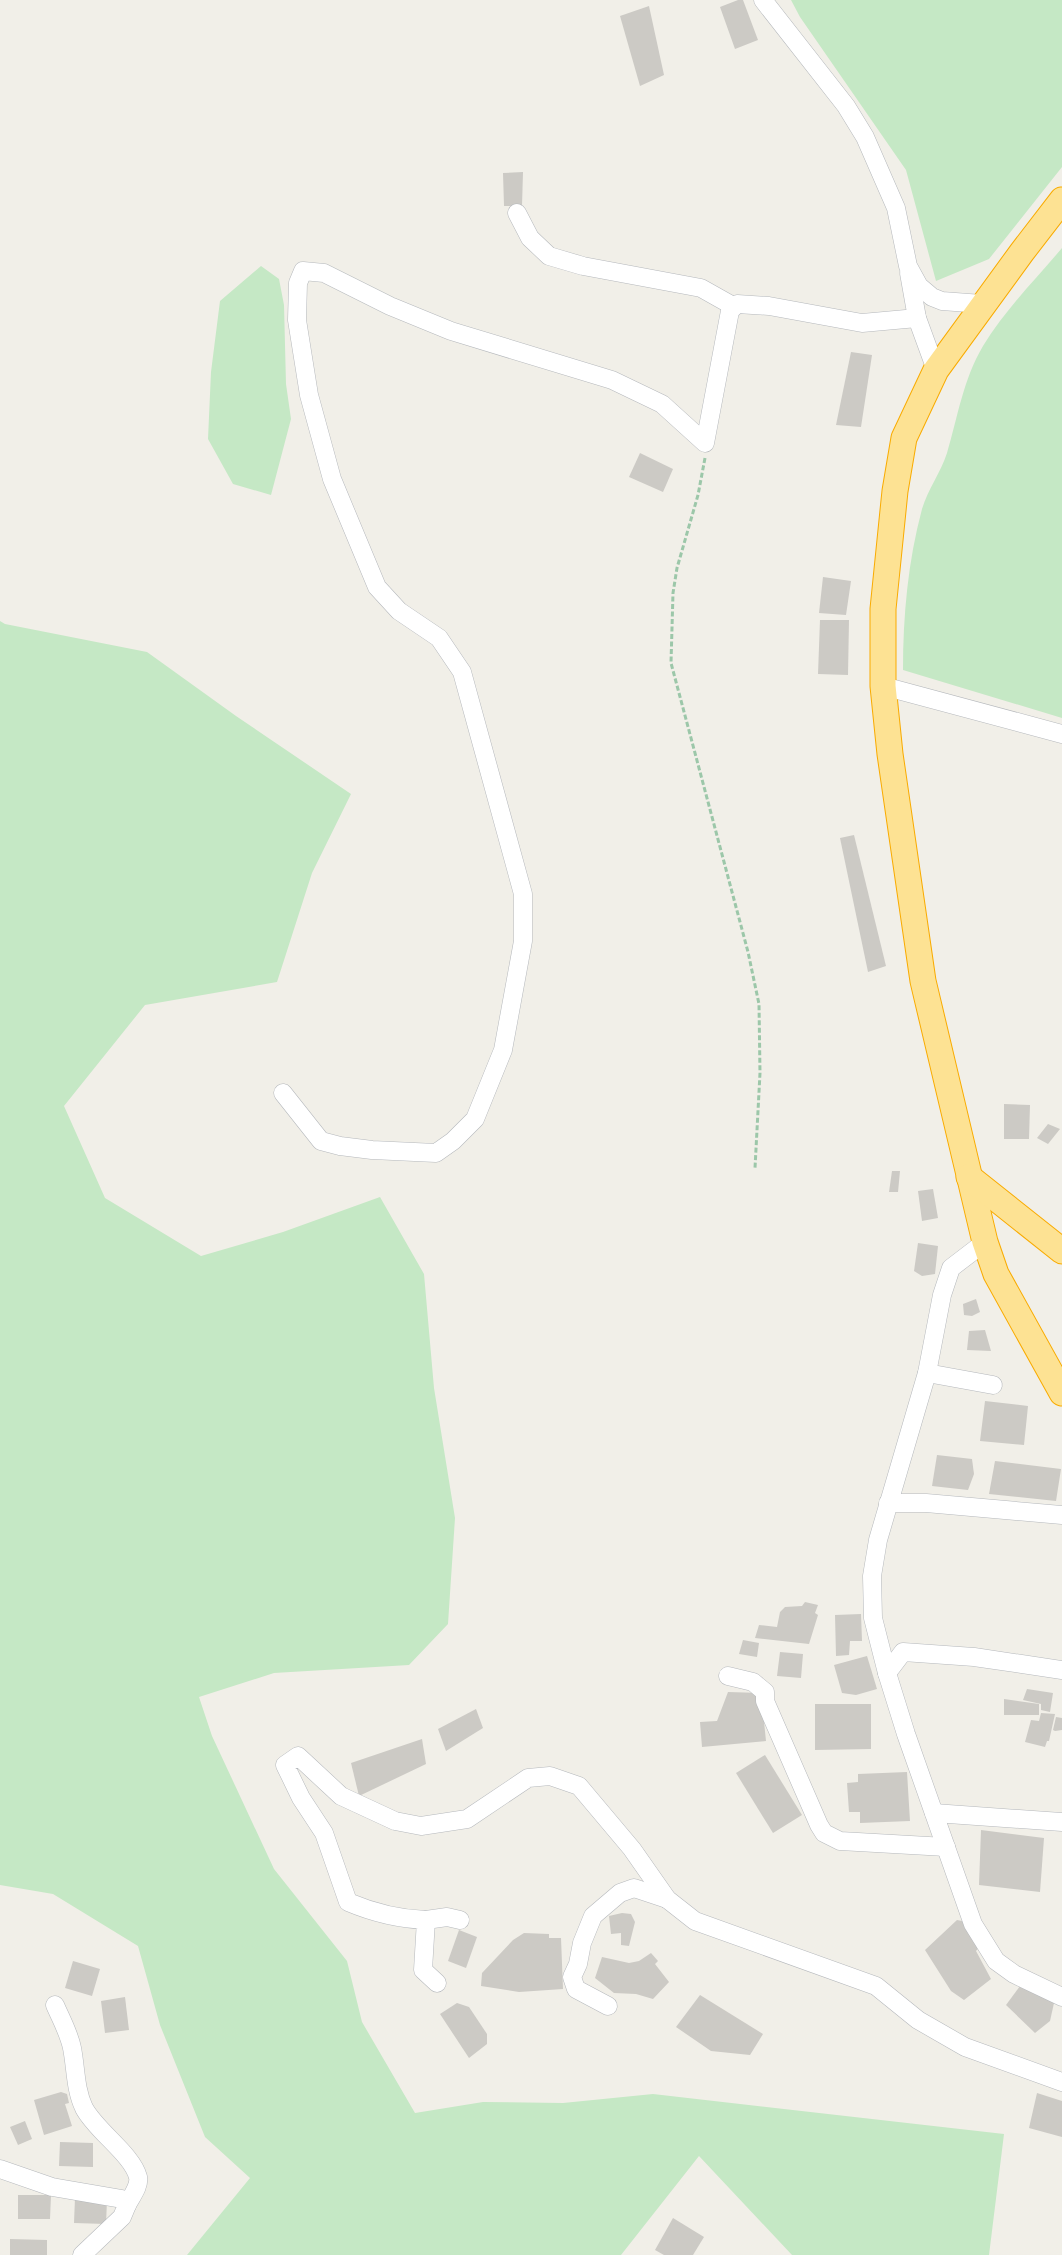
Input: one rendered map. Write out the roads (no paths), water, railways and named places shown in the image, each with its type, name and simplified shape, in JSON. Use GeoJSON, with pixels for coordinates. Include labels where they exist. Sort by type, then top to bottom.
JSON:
{"type":"FeatureCollection","features":[{"type":"Feature","properties":{"kind":"highway"},"geometry":{"type":"LineString","coordinates":[[1062,200],[982,304],[936,370],[904,438],[895,491],[883,609],[883,686],[890,754],[923,981],[985,1242],[996,1274],[1062,1393]]}},
{"type":"Feature","properties":{"kind":"highway"},"geometry":{"type":"LineString","coordinates":[[969,1177],[1062,1251]]}},
{"type":"Feature","properties":{"kind":"highway"},"geometry":{"type":"LineString","coordinates":[[985,1242],[996,1227],[1004,1223],[1027,1222]]}},
{"type":"Feature","properties":{"kind":"street"},"geometry":{"type":"LineString","coordinates":[[763,0],[846,106],[865,137],[896,208],[917,318],[936,370]]}},
{"type":"Feature","properties":{"kind":"street"},"geometry":{"type":"LineString","coordinates":[[517,213],[530,238],[549,256],[583,266],[701,288],[733,306]]}},
{"type":"Feature","properties":{"kind":"street"},"geometry":{"type":"LineString","coordinates":[[908,266],[919,286],[932,297],[959,304],[982,304]]}},
{"type":"Feature","properties":{"kind":"street"},"geometry":{"type":"LineString","coordinates":[[283,1092],[321,1141],[340,1146],[372,1150],[436,1153],[453,1141],[475,1119],[503,1050],[523,941],[523,894],[462,672],[439,638],[400,611],[378,587],[332,479],[310,395],[297,320],[298,283],[303,272],[324,272],[390,306],[451,331],[612,380],[662,404],[705,443],[733,306]]}},
{"type":"Feature","properties":{"kind":"street"},"geometry":{"type":"LineString","coordinates":[[733,306],[740,303],[769,306],[862,323],[917,318]]}},
{"type":"Feature","properties":{"kind":"street"},"geometry":{"type":"LineString","coordinates":[[883,686],[1062,734]]}},
{"type":"Feature","properties":{"kind":"street"},"geometry":{"type":"LineString","coordinates":[[985,1242],[951,1268],[942,1295],[927,1372],[888,1503],[872,1576],[873,1618],[887,1674],[973,1924],[996,1961],[1014,1974],[1062,1997]]}},
{"type":"Feature","properties":{"kind":"street"},"geometry":{"type":"LineString","coordinates":[[927,1372],[993,1385]]}},
{"type":"Feature","properties":{"kind":"street"},"geometry":{"type":"LineString","coordinates":[[888,1503],[926,1503],[1062,1515]]}},
{"type":"Feature","properties":{"kind":"street"},"geometry":{"type":"LineString","coordinates":[[887,1674],[903,1652],[974,1657],[1062,1670]]}},
{"type":"Feature","properties":{"kind":"street"},"geometry":{"type":"LineString","coordinates":[[728,1676],[753,1682],[765,1692],[765,1701],[812,1812],[824,1833],[840,1841],[946,1847]]}},
{"type":"Feature","properties":{"kind":"street"},"geometry":{"type":"LineString","coordinates":[[460,1920],[447,1917],[426,1920],[404,1919],[373,1913],[348,1902],[324,1833],[301,1798],[285,1765],[298,1756],[341,1796],[395,1821],[421,1826],[467,1819],[528,1778],[550,1776],[579,1786],[632,1849],[667,1899],[695,1921],[710,1928],[876,1986],[918,2020],[966,2047],[1062,2082]]}},
{"type":"Feature","properties":{"kind":"street"},"geometry":{"type":"LineString","coordinates":[[934,1813],[1062,1822]]}},
{"type":"Feature","properties":{"kind":"street"},"geometry":{"type":"LineString","coordinates":[[608,2006],[576,1989],[572,1977],[578,1964],[582,1943],[593,1916],[620,1893],[634,1888],[667,1899]]}},
{"type":"Feature","properties":{"kind":"street"},"geometry":{"type":"LineString","coordinates":[[426,1920],[423,1970],[437,1983]]}},
{"type":"Feature","properties":{"kind":"street"},"geometry":{"type":"LineString","coordinates":[[55,2005],[72,2046],[78,2093],[84,2108],[93,2122],[130,2161],[138,2175],[139,2181],[122,2217],[82,2255]]}},
{"type":"Feature","properties":{"kind":"street"},"geometry":{"type":"LineString","coordinates":[[0,2168],[52,2187],[76,2192],[117,2196],[127,2205]]}}]}
